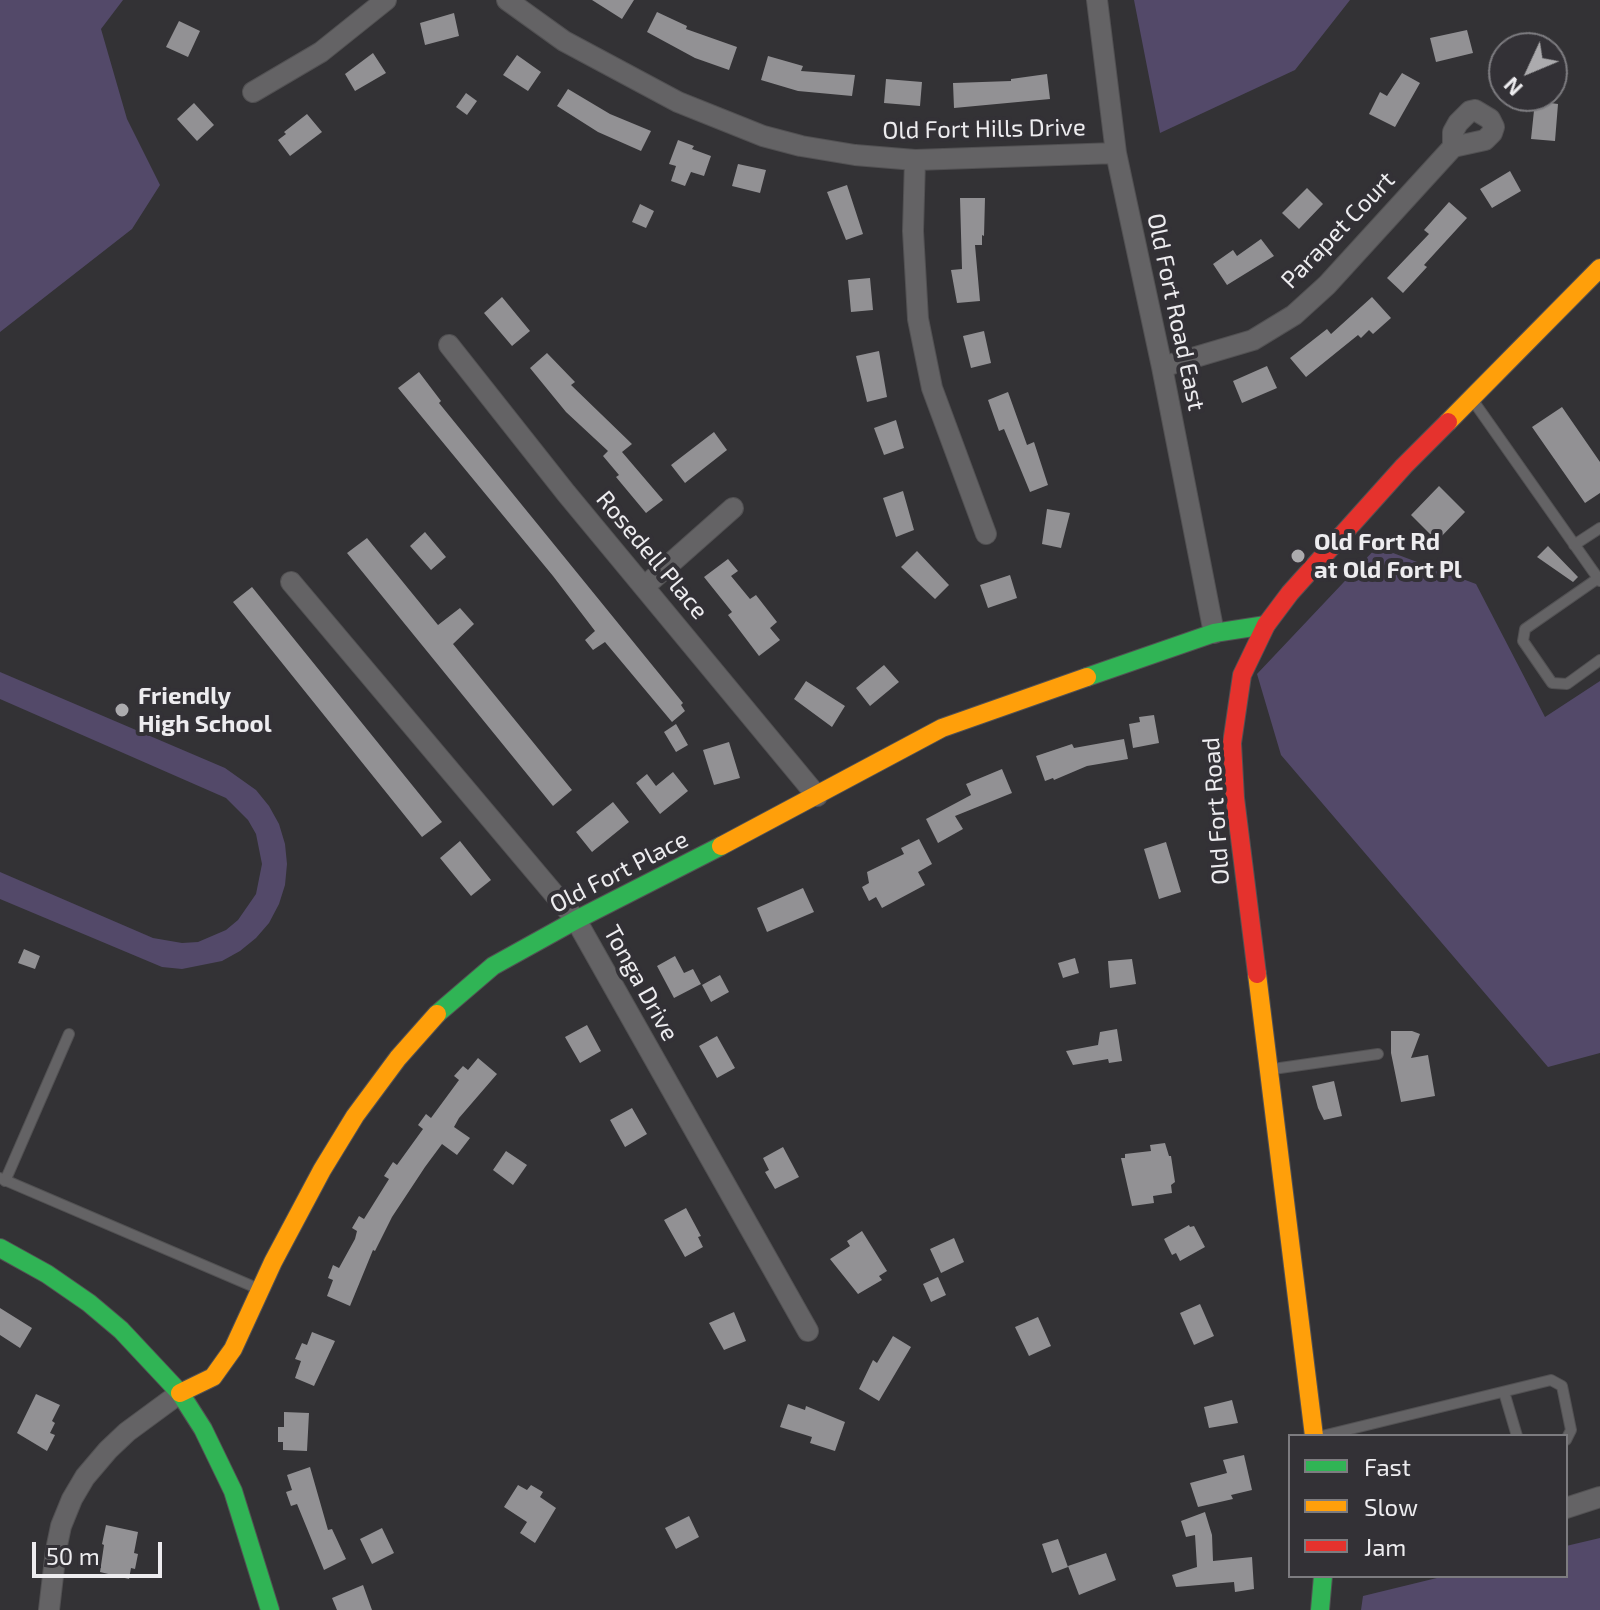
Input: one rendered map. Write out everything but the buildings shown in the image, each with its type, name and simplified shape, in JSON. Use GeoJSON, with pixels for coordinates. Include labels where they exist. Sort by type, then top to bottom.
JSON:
{"type":"FeatureCollection","features":[{"type":"Feature","properties":{"kind":"main road","name":"Old Fort Road"},"geometry":{"type":"LineString","coordinates":[[1314,1434],[1235,798],[1232,743],[1242,675],[1266,625],[1290,593],[1470,397],[1600,268]]}},
{"type":"Feature","properties":{"kind":"main road","name":"Old Fort Place"},"geometry":{"type":"LineString","coordinates":[[180,1393],[213,1377],[233,1349],[322,1170],[355,1116],[398,1058],[444,1006],[493,966],[942,728],[1214,633],[1266,625]]}},
{"type":"Feature","properties":{"kind":"main road"},"geometry":{"type":"LineString","coordinates":[[0,1248],[47,1274],[89,1303],[121,1330],[180,1393],[203,1429],[233,1491],[270,1610]]}},
{"type":"Feature","properties":{"kind":"main road"},"geometry":{"type":"LineString","coordinates":[[1320,1610],[1323,1578]]}},
{"type":"Feature","properties":{"kind":"street"},"geometry":{"type":"LineString","coordinates":[[253,92],[321,52],[386,0]]}},
{"type":"Feature","properties":{"kind":"street","name":"Old Fort Hills Drive"},"geometry":{"type":"LineString","coordinates":[[507,0],[552,33],[603,63],[714,117],[763,136],[801,146],[915,160],[1116,153]]}},
{"type":"Feature","properties":{"kind":"street","name":"Old Fort Road East"},"geometry":{"type":"LineString","coordinates":[[1097,0],[1116,153],[1214,633]]}},
{"type":"Feature","properties":{"kind":"street","name":"Parapet Court"},"geometry":{"type":"LineString","coordinates":[[1162,367],[1253,340],[1294,315],[1327,285],[1453,147]]}},
{"type":"Feature","properties":{"kind":"street"},"geometry":{"type":"LineString","coordinates":[[915,160],[913,231],[918,319],[932,388],[986,534]]}},
{"type":"Feature","properties":{"kind":"street","name":"Rosedell Place"},"geometry":{"type":"LineString","coordinates":[[449,345],[566,493],[817,796]]}},
{"type":"Feature","properties":{"kind":"street"},"geometry":{"type":"LineString","coordinates":[[645,586],[733,508]]}},
{"type":"Feature","properties":{"kind":"street","name":"Tonga Drive"},"geometry":{"type":"LineString","coordinates":[[291,582],[576,920],[808,1331]]}},
{"type":"Feature","properties":{"kind":"street"},"geometry":{"type":"LineString","coordinates":[[49,1610],[56,1550],[72,1499],[85,1477],[108,1450],[147,1415],[180,1393]]}},
{"type":"Feature","properties":{"kind":"street"},"geometry":{"type":"LineString","coordinates":[[1568,1507],[1600,1497]]}},
{"type":"Feature","properties":{"kind":"lane"},"geometry":{"type":"LineString","coordinates":[[1470,397],[1599,579],[1525,629],[1523,641],[1552,683],[1567,684],[1600,660]]}},
{"type":"Feature","properties":{"kind":"lane"},"geometry":{"type":"LineString","coordinates":[[1574,545],[1600,528]]}},
{"type":"Feature","properties":{"kind":"lane"},"geometry":{"type":"LineString","coordinates":[[69,1034],[3,1179],[260,1290]]}},
{"type":"Feature","properties":{"kind":"lane"},"geometry":{"type":"LineString","coordinates":[[1267,1070],[1378,1054]]}},
{"type":"Feature","properties":{"kind":"lane"},"geometry":{"type":"LineString","coordinates":[[1330,1434],[1551,1380],[1562,1386],[1571,1430],[1568,1436]]}},
{"type":"Feature","properties":{"kind":"lane"},"geometry":{"type":"LineString","coordinates":[[1504,1392],[1516,1434]]}},
{"type":"Feature","properties":{"kind":"shaded area"},"geometry":{"type":"Polygon","coordinates":[[[0,0],[123,0],[101,29],[127,119],[160,185],[132,229],[0,332],[0,0]]]}},
{"type":"Feature","properties":{"kind":"shaded area"},"geometry":{"type":"Polygon","coordinates":[[[1134,0],[1350,0],[1295,70],[1160,133],[1134,0]]]}},
{"type":"Feature","properties":{"kind":"shaded area"},"geometry":{"type":"Polygon","coordinates":[[[1377,547],[1476,584],[1545,717],[1600,681],[1600,1053],[1548,1067],[1281,755],[1257,674],[1377,547]]]}},
{"type":"Feature","properties":{"kind":"shaded area"},"geometry":{"type":"Polygon","coordinates":[[[0,672],[225,768],[256,790],[279,824],[287,864],[279,904],[256,938],[222,961],[182,969],[162,967],[0,899],[0,872],[153,938],[182,943],[198,942],[226,930],[238,920],[256,894],[262,864],[256,834],[248,820],[226,798],[0,699],[0,672]]]}},
{"type":"Feature","properties":{"kind":"shaded area"},"geometry":{"type":"Polygon","coordinates":[[[1600,1538],[1600,1610],[1361,1610],[1363,1596],[1437,1578],[1568,1578],[1568,1546],[1600,1538]]]}},
{"type":"Feature","properties":{"kind":"traffic: fast"},"geometry":{"type":"LineString","coordinates":[[1087,677],[1214,633],[1266,625]]}},
{"type":"Feature","properties":{"kind":"traffic: fast"},"geometry":{"type":"LineString","coordinates":[[437,1014],[493,966],[721,846]]}},
{"type":"Feature","properties":{"kind":"traffic: fast"},"geometry":{"type":"LineString","coordinates":[[0,1248],[47,1274],[89,1303],[121,1330],[180,1393],[203,1429],[233,1491],[270,1610]]}},
{"type":"Feature","properties":{"kind":"traffic: fast"},"geometry":{"type":"LineString","coordinates":[[1320,1610],[1323,1578]]}},
{"type":"Feature","properties":{"kind":"traffic: slow"},"geometry":{"type":"LineString","coordinates":[[1448,422],[1600,268]]}},
{"type":"Feature","properties":{"kind":"traffic: slow"},"geometry":{"type":"LineString","coordinates":[[721,846],[942,728],[1087,677]]}},
{"type":"Feature","properties":{"kind":"traffic: slow"},"geometry":{"type":"LineString","coordinates":[[1257,974],[1314,1434]]}},
{"type":"Feature","properties":{"kind":"traffic: slow"},"geometry":{"type":"LineString","coordinates":[[180,1393],[213,1377],[233,1349],[273,1262],[322,1170],[355,1116],[398,1058],[437,1014]]}},
{"type":"Feature","properties":{"kind":"traffic: jam"},"geometry":{"type":"LineString","coordinates":[[1257,974],[1235,798],[1232,743],[1242,675],[1266,625],[1290,593],[1404,466],[1448,422]]}},
{"type":"Feature","properties":{"kind":"place","name":"Old Fort Rd at Old Fort Pl"},"geometry":{"type":"Point","coordinates":[1298,556]}},
{"type":"Feature","properties":{"kind":"place","name":"Friendly High School"},"geometry":{"type":"Point","coordinates":[122,710]}}]}
